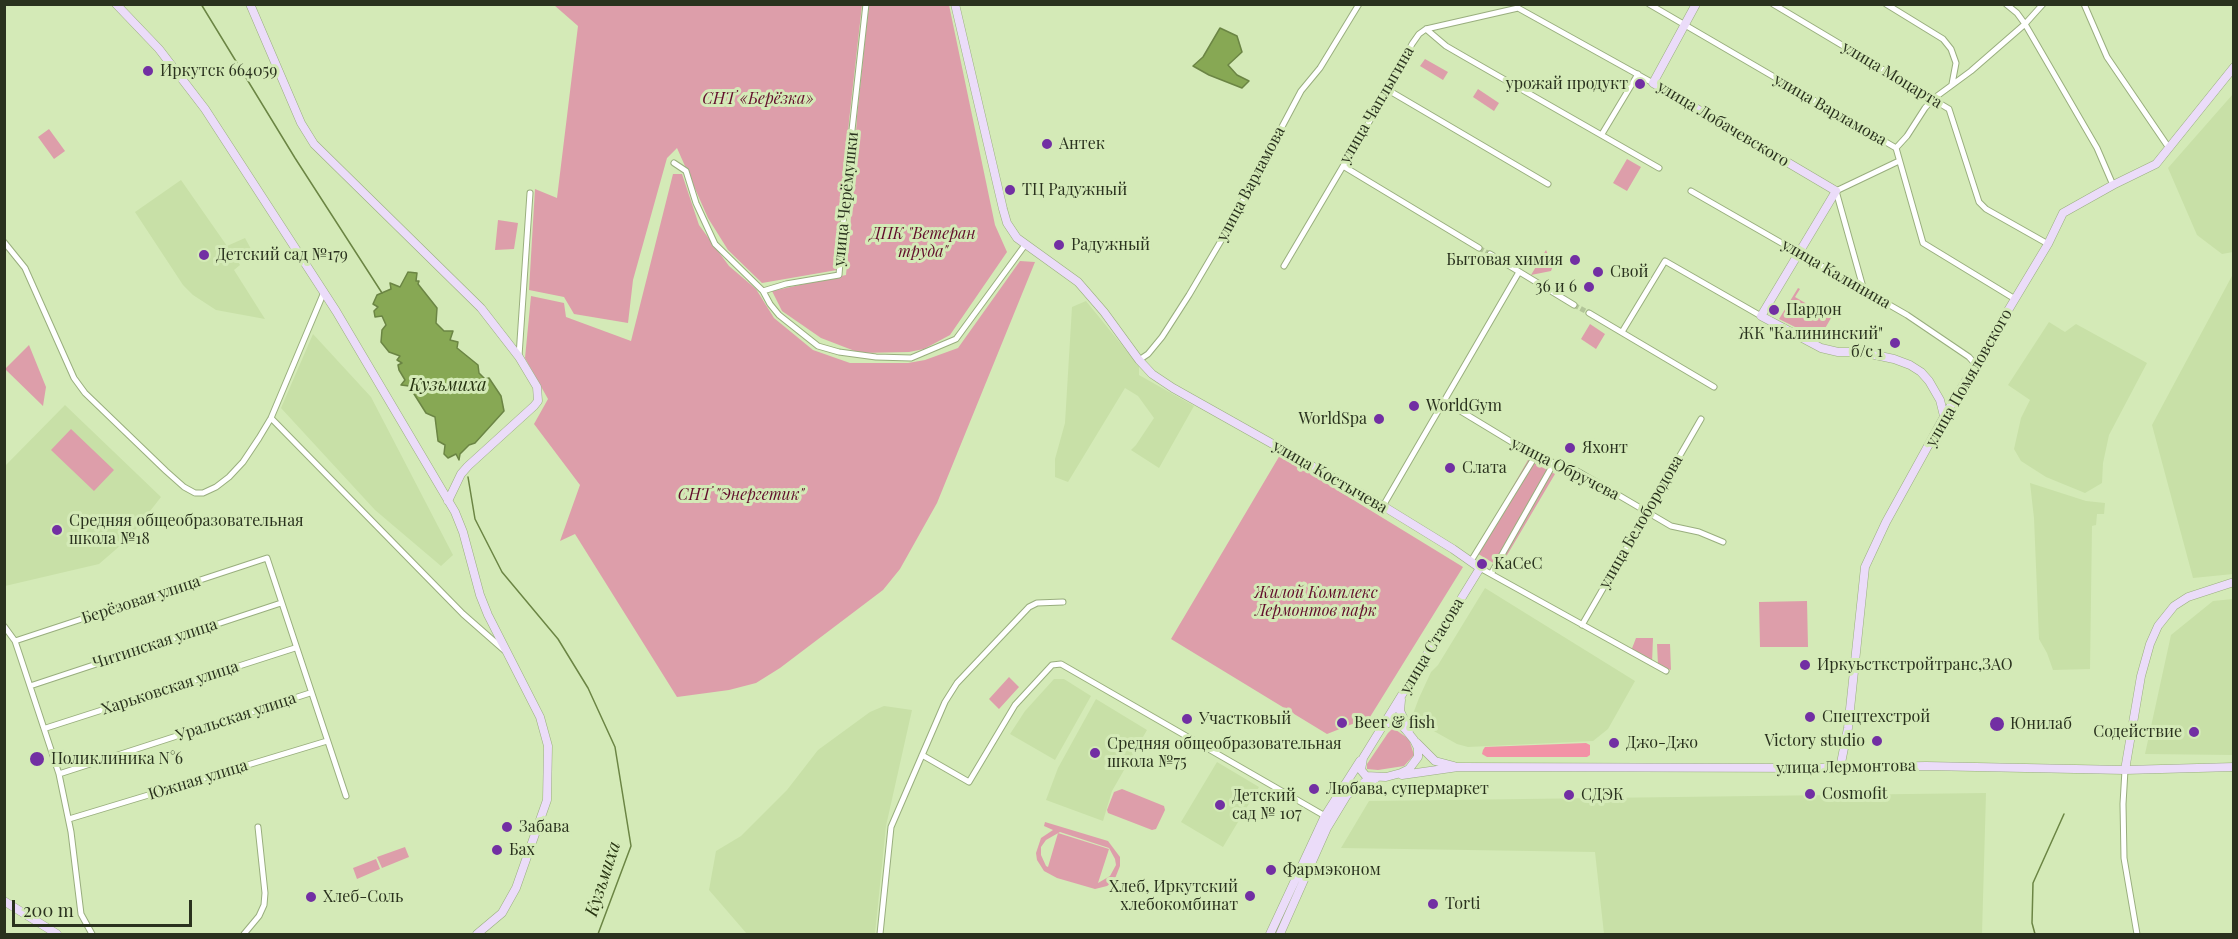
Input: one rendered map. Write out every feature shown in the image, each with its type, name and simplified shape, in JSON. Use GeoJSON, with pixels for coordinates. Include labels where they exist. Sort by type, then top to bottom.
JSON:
{"type":"FeatureCollection","features":[{"type":"Feature","properties":{"kind":"street"},"geometry":{"type":"LineString","coordinates":[[116,4],[159,49],[205,109],[324,292],[455,512],[463,532],[480,595],[504,650],[540,717],[548,746],[547,800],[516,888],[502,913],[477,934]]}},
{"type":"Feature","properties":{"kind":"street"},"geometry":{"type":"LineString","coordinates":[[250,4],[301,123],[314,144],[481,308],[519,357],[537,387],[538,401],[468,466],[461,474],[448,501]]}},
{"type":"Feature","properties":{"kind":"street","name":"улица Черёмушки"},"geometry":{"type":"LineString","coordinates":[[763,291],[794,282],[839,275],[847,175],[866,4]]}},
{"type":"Feature","properties":{"kind":"street","name":"улица Костычева"},"geometry":{"type":"LineString","coordinates":[[955,4],[1007,223],[1025,245],[1078,282],[1152,374],[1383,506],[1480,568],[1666,671]]}},
{"type":"Feature","properties":{"kind":"street","name":"улица Варламова"},"geometry":{"type":"LineString","coordinates":[[1139,360],[1148,354],[1162,337],[1189,295],[1225,234],[1301,92],[1320,68],[1359,4]]}},
{"type":"Feature","properties":{"kind":"street","name":"улица Варламова"},"geometry":{"type":"LineString","coordinates":[[1649,4],[1896,148],[1923,243],[2015,299]]}},
{"type":"Feature","properties":{"kind":"street"},"geometry":{"type":"LineString","coordinates":[[1653,82],[1696,4]]}},
{"type":"Feature","properties":{"kind":"street","name":"улица Моцарта"},"geometry":{"type":"LineString","coordinates":[[1773,4],[1949,110],[1979,202],[1986,209],[2048,244]]}},
{"type":"Feature","properties":{"kind":"street"},"geometry":{"type":"LineString","coordinates":[[1886,4],[1943,39],[1952,49],[1956,63],[1952,84]]}},
{"type":"Feature","properties":{"kind":"street"},"geometry":{"type":"LineString","coordinates":[[2006,4],[2025,24],[2097,148],[2113,185]]}},
{"type":"Feature","properties":{"kind":"street"},"geometry":{"type":"LineString","coordinates":[[1896,148],[1933,99],[1971,71],[2025,24],[2043,4]]}},
{"type":"Feature","properties":{"kind":"street"},"geometry":{"type":"LineString","coordinates":[[2084,4],[2107,57],[2169,148]]}},
{"type":"Feature","properties":{"kind":"street","name":"улица Чаплыгина"},"geometry":{"type":"LineString","coordinates":[[1284,266],[1419,34],[1426,29],[1518,8]]}},
{"type":"Feature","properties":{"kind":"street","name":"улица Лобачевского"},"geometry":{"type":"LineString","coordinates":[[1518,8],[1653,82],[1836,191]]}},
{"type":"Feature","properties":{"kind":"street"},"geometry":{"type":"LineString","coordinates":[[1426,29],[1446,46],[1659,168]]}},
{"type":"Feature","properties":{"kind":"street","name":"улица Помяловского"},"geometry":{"type":"LineString","coordinates":[[1840,768],[1848,728],[1865,567],[1886,522],[1944,417],[2066,211],[2156,164],[2234,68]]}},
{"type":"Feature","properties":{"kind":"street"},"geometry":{"type":"LineString","coordinates":[[1602,134],[1638,74]]}},
{"type":"Feature","properties":{"kind":"street"},"geometry":{"type":"LineString","coordinates":[[1388,90],[1548,184]]}},
{"type":"Feature","properties":{"kind":"street"},"geometry":{"type":"LineString","coordinates":[[1761,316],[1836,191],[1899,161]]}},
{"type":"Feature","properties":{"kind":"street"},"geometry":{"type":"LineString","coordinates":[[674,163],[686,171],[696,203],[715,244],[763,291],[779,315],[818,346],[839,352],[876,357],[910,358],[956,339],[1025,245]]}},
{"type":"Feature","properties":{"kind":"street"},"geometry":{"type":"LineString","coordinates":[[1343,166],[1479,248]]}},
{"type":"Feature","properties":{"kind":"street","name":"улица Калинина"},"geometry":{"type":"LineString","coordinates":[[1691,191],[1907,315],[1956,347],[1976,365]]}},
{"type":"Feature","properties":{"kind":"street"},"geometry":{"type":"LineString","coordinates":[[1836,191],[1864,291]]}},
{"type":"Feature","properties":{"kind":"street"},"geometry":{"type":"LineString","coordinates":[[519,357],[530,193]]}},
{"type":"Feature","properties":{"kind":"street"},"geometry":{"type":"LineString","coordinates":[[4,242],[25,268],[72,373],[85,393],[133,441],[184,487],[195,493],[203,493],[216,487],[243,462],[271,418],[324,292]]}},
{"type":"Feature","properties":{"kind":"street"},"geometry":{"type":"LineString","coordinates":[[1490,254],[1574,305]]}},
{"type":"Feature","properties":{"kind":"street"},"geometry":{"type":"LineString","coordinates":[[1622,332],[1665,261],[1668,261],[1761,316],[1821,348],[1838,352],[1861,352],[1910,365],[1929,381],[1940,400],[1944,417]]}},
{"type":"Feature","properties":{"kind":"street"},"geometry":{"type":"LineString","coordinates":[[1383,506],[1520,272]]}},
{"type":"Feature","properties":{"kind":"street"},"geometry":{"type":"LineString","coordinates":[[1589,313],[1714,387]]}},
{"type":"Feature","properties":{"kind":"street","name":"улица Обручева"},"geometry":{"type":"LineString","coordinates":[[1444,401],[1536,455],[1568,466],[1671,526],[1698,532],[1723,542]]}},
{"type":"Feature","properties":{"kind":"street"},"geometry":{"type":"LineString","coordinates":[[271,418],[476,627],[504,650]]}},
{"type":"Feature","properties":{"kind":"street","name":"улица Белобородова"},"geometry":{"type":"LineString","coordinates":[[1582,625],[1701,419]]}},
{"type":"Feature","properties":{"kind":"street"},"geometry":{"type":"LineString","coordinates":[[1471,561],[1536,455]]}},
{"type":"Feature","properties":{"kind":"street"},"geometry":{"type":"LineString","coordinates":[[1491,574],[1554,463]]}},
{"type":"Feature","properties":{"kind":"street","name":"Берёзовая улица"},"geometry":{"type":"LineString","coordinates":[[15,641],[267,558],[281,603]]}},
{"type":"Feature","properties":{"kind":"street","name":"улица Стасова"},"geometry":{"type":"LineString","coordinates":[[1384,724],[1480,568]]}},
{"type":"Feature","properties":{"kind":"street"},"geometry":{"type":"LineString","coordinates":[[2137,934],[2124,858],[2123,804],[2125,770],[2141,676],[2158,626],[2174,606],[2188,597],[2234,582]]}},
{"type":"Feature","properties":{"kind":"street"},"geometry":{"type":"LineString","coordinates":[[880,934],[891,827],[945,702],[957,683],[1029,607],[1037,603],[1063,602]]}},
{"type":"Feature","properties":{"kind":"street"},"geometry":{"type":"LineString","coordinates":[[281,603],[346,796]]}},
{"type":"Feature","properties":{"kind":"street","name":"Читинская улица"},"geometry":{"type":"LineString","coordinates":[[30,686],[281,603]]}},
{"type":"Feature","properties":{"kind":"street"},"geometry":{"type":"LineString","coordinates":[[4,626],[15,641],[59,774],[69,819],[81,914],[92,934]]}},
{"type":"Feature","properties":{"kind":"street","name":"Харьковская улица"},"geometry":{"type":"LineString","coordinates":[[45,728],[295,648]]}},
{"type":"Feature","properties":{"kind":"street"},"geometry":{"type":"LineString","coordinates":[[922,755],[969,782],[1015,705],[1052,665],[1061,664],[1325,816]]}},
{"type":"Feature","properties":{"kind":"street","name":"Уральская улица"},"geometry":{"type":"LineString","coordinates":[[59,774],[310,693]]}},
{"type":"Feature","properties":{"kind":"street","name":"улица Лермонтова"},"geometry":{"type":"LineString","coordinates":[[1403,693],[1400,711],[1414,740],[1435,761],[1458,767]]}},
{"type":"Feature","properties":{"kind":"street"},"geometry":{"type":"LineString","coordinates":[[1270,934],[1325,816],[1384,724],[1392,720],[1397,721],[1418,748],[1418,757],[1414,764],[1401,773],[1386,777],[1363,773],[1360,766],[1363,758]]}},
{"type":"Feature","properties":{"kind":"street","name":"Южная улица"},"geometry":{"type":"LineString","coordinates":[[69,819],[327,741]]}},
{"type":"Feature","properties":{"kind":"street","name":"улица Лермонтова"},"geometry":{"type":"LineString","coordinates":[[1280,934],[1327,828],[1347,795],[1366,781],[1386,777],[1458,767],[1840,768],[1926,766],[2125,770],[2234,767]]}},
{"type":"Feature","properties":{"kind":"street"},"geometry":{"type":"LineString","coordinates":[[244,934],[259,916],[264,904],[265,893],[258,827]]}},
{"type":"Feature","properties":{"kind":"street"},"geometry":{"type":"LineString","coordinates":[[4,902],[57,934]]}},
{"type":"Feature","properties":{"kind":"shaded area"},"geometry":{"type":"Polygon","coordinates":[[[2233,94],[2233,252],[2222,254],[2197,235],[2168,168],[2233,94]]]}},
{"type":"Feature","properties":{"kind":"shaded area","name":"Детский сад №179"},"geometry":{"type":"Polygon","coordinates":[[[181,180],[227,246],[245,238],[251,249],[237,260],[240,265],[234,270],[265,319],[216,310],[193,295],[183,285],[135,212],[181,180]]]}},
{"type":"Feature","properties":{"kind":"shaded area"},"geometry":{"type":"Polygon","coordinates":[[[2233,274],[2233,574],[2193,578],[2152,425],[2233,274]]]}},
{"type":"Feature","properties":{"kind":"shaded area"},"geometry":{"type":"Polygon","coordinates":[[[1086,301],[1139,366],[1139,375],[1194,406],[1159,468],[1131,450],[1154,418],[1138,396],[1125,388],[1068,482],[1055,477],[1055,459],[1065,423],[1072,307],[1086,301]]]}},
{"type":"Feature","properties":{"kind":"shaded area"},"geometry":{"type":"Polygon","coordinates":[[[2049,322],[2065,332],[2076,324],[2147,363],[2109,435],[2103,463],[2102,483],[2085,493],[2046,477],[2021,461],[2014,449],[2021,418],[2030,400],[2008,385],[2049,322]]]}},
{"type":"Feature","properties":{"kind":"shaded area"},"geometry":{"type":"Polygon","coordinates":[[[313,334],[371,397],[453,555],[441,566],[375,510],[281,408],[313,334]]]}},
{"type":"Feature","properties":{"kind":"shaded area"},"geometry":{"type":"Polygon","coordinates":[[[65,405],[161,497],[129,538],[99,564],[5,586],[4,467],[65,405]]]}},
{"type":"Feature","properties":{"kind":"shaded area"},"geometry":{"type":"Polygon","coordinates":[[[2030,483],[2086,501],[2105,503],[2104,514],[2097,514],[2096,525],[2092,526],[2090,669],[2053,670],[2039,639],[2034,518],[2030,483]]]}},
{"type":"Feature","properties":{"kind":"shaded area"},"geometry":{"type":"Polygon","coordinates":[[[1485,588],[1635,681],[1608,729],[1593,741],[1468,747],[1457,744],[1414,720],[1413,714],[1431,672],[1438,665],[1485,588]]]}},
{"type":"Feature","properties":{"kind":"shaded area"},"geometry":{"type":"Polygon","coordinates":[[[2233,599],[2233,755],[2145,754],[2171,635],[2213,601],[2233,599]]]}},
{"type":"Feature","properties":{"kind":"shaded area"},"geometry":{"type":"Polygon","coordinates":[[[1054,679],[1064,679],[1091,696],[1055,760],[1010,734],[1025,711],[1054,679]]]}},
{"type":"Feature","properties":{"kind":"shaded area"},"geometry":{"type":"Polygon","coordinates":[[[1096,699],[1147,730],[1112,791],[1103,821],[1046,800],[1058,768],[1096,699]]]}},
{"type":"Feature","properties":{"kind":"shaded area"},"geometry":{"type":"Polygon","coordinates":[[[884,706],[912,710],[886,826],[875,934],[747,934],[709,890],[716,851],[741,836],[787,790],[818,750],[870,712],[884,706]]]}},
{"type":"Feature","properties":{"kind":"shaded area"},"geometry":{"type":"Polygon","coordinates":[[[1586,743],[1590,745],[1590,755],[1587,757],[1487,757],[1482,754],[1485,747],[1586,743]]]}},
{"type":"Feature","properties":{"kind":"shaded area","name":"Детский сад № 107"},"geometry":{"type":"Polygon","coordinates":[[[1217,762],[1259,787],[1223,847],[1181,822],[1217,762]]]}},
{"type":"Feature","properties":{"kind":"shaded area"},"geometry":{"type":"Polygon","coordinates":[[[1986,793],[1982,934],[1604,934],[1595,852],[1341,848],[1369,801],[1986,793]]]}},
{"type":"Feature","properties":{"kind":"green space","name":"СНТ «Берёзка»"},"geometry":{"type":"Polygon","coordinates":[[[554,5],[862,5],[849,121],[837,270],[762,283],[728,250],[708,218],[677,148],[667,158],[633,280],[628,323],[574,314],[564,297],[529,290],[535,189],[557,198],[578,26],[554,5]]]}},
{"type":"Feature","properties":{"kind":"green space","name":"ДПК \"Ветеран труда\""},"geometry":{"type":"Polygon","coordinates":[[[869,5],[949,5],[995,225],[1007,252],[950,335],[924,349],[909,352],[860,353],[821,338],[782,311],[772,291],[846,275],[857,116],[869,5]]]}},
{"type":"Feature","properties":{"kind":"green space"},"geometry":{"type":"Polygon","coordinates":[[[1425,59],[1448,72],[1443,80],[1420,66],[1425,59]]]}},
{"type":"Feature","properties":{"kind":"green space"},"geometry":{"type":"Polygon","coordinates":[[[1478,89],[1499,103],[1494,111],[1473,97],[1478,89]]]}},
{"type":"Feature","properties":{"kind":"green space"},"geometry":{"type":"Polygon","coordinates":[[[49,129],[65,151],[54,159],[38,137],[49,129]]]}},
{"type":"Feature","properties":{"kind":"green space"},"geometry":{"type":"Polygon","coordinates":[[[1627,159],[1641,167],[1627,191],[1613,183],[1627,159]]]}},
{"type":"Feature","properties":{"kind":"green space","name":"СНТ \"Энергетик\""},"geometry":{"type":"Polygon","coordinates":[[[673,174],[682,174],[699,225],[729,266],[756,289],[774,318],[813,350],[850,363],[908,363],[925,360],[958,348],[1020,261],[1035,262],[937,503],[900,569],[883,590],[780,668],[756,683],[729,690],[677,697],[575,534],[560,541],[580,485],[534,424],[548,399],[525,358],[531,296],[564,303],[566,317],[631,341],[673,174]]]}},
{"type":"Feature","properties":{"kind":"green space"},"geometry":{"type":"Polygon","coordinates":[[[498,220],[518,223],[514,249],[495,250],[498,220]]]}},
{"type":"Feature","properties":{"kind":"green space"},"geometry":{"type":"Polygon","coordinates":[[[1546,250],[1553,266],[1551,271],[1531,275],[1546,250]]]}},
{"type":"Feature","properties":{"kind":"green space"},"geometry":{"type":"Polygon","coordinates":[[[1798,288],[1800,289],[1795,297],[1831,318],[1819,339],[1779,319],[1798,288]]]}},
{"type":"Feature","properties":{"kind":"green space"},"geometry":{"type":"Polygon","coordinates":[[[1590,324],[1605,334],[1596,349],[1581,339],[1590,324]]]}},
{"type":"Feature","properties":{"kind":"green space"},"geometry":{"type":"Polygon","coordinates":[[[29,345],[46,387],[43,406],[5,369],[29,345]]]}},
{"type":"Feature","properties":{"kind":"green space"},"geometry":{"type":"Polygon","coordinates":[[[71,429],[114,470],[94,491],[51,450],[71,429]]]}},
{"type":"Feature","properties":{"kind":"green space","name":"Жилой Комплекс Лермонтов парк"},"geometry":{"type":"Polygon","coordinates":[[[1280,455],[1463,567],[1370,717],[1327,734],[1171,639],[1280,455]]]}},
{"type":"Feature","properties":{"kind":"green space"},"geometry":{"type":"Polygon","coordinates":[[[1528,460],[1555,474],[1500,567],[1475,552],[1528,460]]]}},
{"type":"Feature","properties":{"kind":"green space"},"geometry":{"type":"Polygon","coordinates":[[[1807,601],[1808,647],[1760,647],[1759,602],[1807,601]]]}},
{"type":"Feature","properties":{"kind":"green space"},"geometry":{"type":"Polygon","coordinates":[[[1636,638],[1653,638],[1652,663],[1631,651],[1636,638]]]}},
{"type":"Feature","properties":{"kind":"green space"},"geometry":{"type":"Polygon","coordinates":[[[1657,644],[1670,644],[1671,670],[1658,665],[1657,644]]]}},
{"type":"Feature","properties":{"kind":"green space"},"geometry":{"type":"Polygon","coordinates":[[[1009,677],[1019,687],[999,709],[989,699],[1009,677]]]}},
{"type":"Feature","properties":{"kind":"green space"},"geometry":{"type":"Polygon","coordinates":[[[1393,728],[1409,739],[1414,755],[1404,766],[1378,770],[1367,769],[1367,764],[1393,728]]]}},
{"type":"Feature","properties":{"kind":"green space"},"geometry":{"type":"Polygon","coordinates":[[[1122,789],[1164,806],[1165,810],[1156,829],[1152,830],[1108,813],[1114,792],[1122,789]]]}},
{"type":"Feature","properties":{"kind":"green space"},"geometry":{"type":"Polygon","coordinates":[[[1045,822],[1108,841],[1120,857],[1120,866],[1114,881],[1107,886],[1095,889],[1057,878],[1044,871],[1037,860],[1036,853],[1041,838],[1053,830],[1044,826],[1045,822]],[[1058,833],[1046,840],[1041,847],[1041,855],[1048,867],[1058,833]],[[1058,833],[1109,849],[1098,883],[1110,876],[1116,865],[1109,848],[1058,833]]]}},
{"type":"Feature","properties":{"kind":"green space"},"geometry":{"type":"Polygon","coordinates":[[[405,847],[409,857],[382,868],[377,857],[405,847]]]}},
{"type":"Feature","properties":{"kind":"green space"},"geometry":{"type":"Polygon","coordinates":[[[376,859],[380,869],[357,879],[353,868],[376,859]]]}},
{"type":"Feature","properties":{"kind":"water"},"geometry":{"type":"Polygon","coordinates":[[[1220,28],[1237,36],[1242,52],[1228,65],[1237,75],[1249,81],[1242,88],[1193,66],[1203,57],[1220,28]]]}},
{"type":"Feature","properties":{"kind":"water","name":"Кузьмиха"},"geometry":{"type":"Polygon","coordinates":[[[408,272],[417,273],[416,281],[419,281],[418,284],[437,308],[436,323],[444,331],[453,331],[450,340],[458,342],[457,348],[478,365],[479,373],[485,379],[489,378],[501,396],[504,411],[475,443],[469,445],[460,454],[459,460],[456,454],[448,458],[444,454],[445,445],[438,441],[435,417],[426,413],[409,386],[401,385],[405,380],[399,370],[398,365],[402,363],[397,360],[400,356],[389,352],[381,342],[382,330],[386,325],[382,316],[375,317],[374,311],[378,307],[373,304],[377,295],[391,289],[390,283],[400,287],[408,272]]]}},
{"type":"Feature","properties":{"kind":"waterway","name":"Кузьмиха"},"geometry":{"type":"LineString","coordinates":[[201,4],[295,158],[382,293]]}},
{"type":"Feature","properties":{"kind":"waterway","name":"Кузьмиха"},"geometry":{"type":"LineString","coordinates":[[468,477],[475,519],[502,572],[558,639],[588,688],[615,747],[631,846],[598,934]]}},
{"type":"Feature","properties":{"kind":"waterway"},"geometry":{"type":"LineString","coordinates":[[2035,934],[2032,923],[2033,883],[2064,814]]}},
{"type":"Feature","properties":{"kind":"tunnel"},"geometry":{"type":"LineString","coordinates":[[1479,248],[1490,254]]}},
{"type":"Feature","properties":{"kind":"tunnel"},"geometry":{"type":"LineString","coordinates":[[1574,305],[1589,313]]}},
{"type":"Feature","properties":{"kind":"place","name":"Иркутск 664059"},"geometry":{"type":"Point","coordinates":[148,71]}},
{"type":"Feature","properties":{"kind":"place","name":"урожай продукт"},"geometry":{"type":"Point","coordinates":[1640,84]}},
{"type":"Feature","properties":{"kind":"place","name":"Антек"},"geometry":{"type":"Point","coordinates":[1047,144]}},
{"type":"Feature","properties":{"kind":"place","name":"ТЦ Радужный"},"geometry":{"type":"Point","coordinates":[1010,190]}},
{"type":"Feature","properties":{"kind":"place","name":"Радужный"},"geometry":{"type":"Point","coordinates":[1059,245]}},
{"type":"Feature","properties":{"kind":"place","name":"Детский сад №179"},"geometry":{"type":"Point","coordinates":[204,255]}},
{"type":"Feature","properties":{"kind":"place","name":"Бытовая химия"},"geometry":{"type":"Point","coordinates":[1575,260]}},
{"type":"Feature","properties":{"kind":"place","name":"Свой"},"geometry":{"type":"Point","coordinates":[1598,272]}},
{"type":"Feature","properties":{"kind":"place","name":"36 и 6"},"geometry":{"type":"Point","coordinates":[1589,287]}},
{"type":"Feature","properties":{"kind":"place","name":"Пардон"},"geometry":{"type":"Point","coordinates":[1774,310]}},
{"type":"Feature","properties":{"kind":"place","name":"ЖК \"Калининский\" б/с 1"},"geometry":{"type":"Point","coordinates":[1895,343]}},
{"type":"Feature","properties":{"kind":"place","name":"WorldGym"},"geometry":{"type":"Point","coordinates":[1414,406]}},
{"type":"Feature","properties":{"kind":"place","name":"WorldSpa"},"geometry":{"type":"Point","coordinates":[1379,419]}},
{"type":"Feature","properties":{"kind":"place","name":"Яхонт"},"geometry":{"type":"Point","coordinates":[1570,448]}},
{"type":"Feature","properties":{"kind":"place","name":"Слата"},"geometry":{"type":"Point","coordinates":[1450,468]}},
{"type":"Feature","properties":{"kind":"place","name":"Средняя общеобразовательная школа №18"},"geometry":{"type":"Point","coordinates":[57,530]}},
{"type":"Feature","properties":{"kind":"place","name":"KaCeC"},"geometry":{"type":"Point","coordinates":[1482,564]}},
{"type":"Feature","properties":{"kind":"place","name":"Иркуьсткстройтранс,ЗАО"},"geometry":{"type":"Point","coordinates":[1805,665]}},
{"type":"Feature","properties":{"kind":"place","name":"Спецтехстрой"},"geometry":{"type":"Point","coordinates":[1810,717]}},
{"type":"Feature","properties":{"kind":"place","name":"Участковый"},"geometry":{"type":"Point","coordinates":[1187,719]}},
{"type":"Feature","properties":{"kind":"place","name":"Beer & fish"},"geometry":{"type":"Point","coordinates":[1342,723]}},
{"type":"Feature","properties":{"kind":"place","name":"Юнилаб"},"geometry":{"type":"Point","coordinates":[1997,724]}},
{"type":"Feature","properties":{"kind":"place","name":"Содействие"},"geometry":{"type":"Point","coordinates":[2194,732]}},
{"type":"Feature","properties":{"kind":"place","name":"Victory studio"},"geometry":{"type":"Point","coordinates":[1877,741]}},
{"type":"Feature","properties":{"kind":"place","name":"Джо-Джо"},"geometry":{"type":"Point","coordinates":[1614,743]}},
{"type":"Feature","properties":{"kind":"place","name":"Средняя общеобразовательная школа №75"},"geometry":{"type":"Point","coordinates":[1095,753]}},
{"type":"Feature","properties":{"kind":"place","name":"Поликлиника N°6"},"geometry":{"type":"Point","coordinates":[37,759]}},
{"type":"Feature","properties":{"kind":"place","name":"Любава, супермаркет"},"geometry":{"type":"Point","coordinates":[1314,789]}},
{"type":"Feature","properties":{"kind":"place","name":"Cosmofit"},"geometry":{"type":"Point","coordinates":[1810,794]}},
{"type":"Feature","properties":{"kind":"place","name":"СДЭК"},"geometry":{"type":"Point","coordinates":[1569,795]}},
{"type":"Feature","properties":{"kind":"place","name":"Детский сад № 107"},"geometry":{"type":"Point","coordinates":[1220,805]}},
{"type":"Feature","properties":{"kind":"place","name":"Забава"},"geometry":{"type":"Point","coordinates":[507,827]}},
{"type":"Feature","properties":{"kind":"place","name":"Бах"},"geometry":{"type":"Point","coordinates":[497,850]}},
{"type":"Feature","properties":{"kind":"place","name":"Фармэконом"},"geometry":{"type":"Point","coordinates":[1271,870]}},
{"type":"Feature","properties":{"kind":"place","name":"Хлеб, Иркутский хлебокомбинат"},"geometry":{"type":"Point","coordinates":[1250,896]}},
{"type":"Feature","properties":{"kind":"place","name":"Хлеб-Соль"},"geometry":{"type":"Point","coordinates":[311,897]}},
{"type":"Feature","properties":{"kind":"place","name":"Torti"},"geometry":{"type":"Point","coordinates":[1433,904]}}]}
